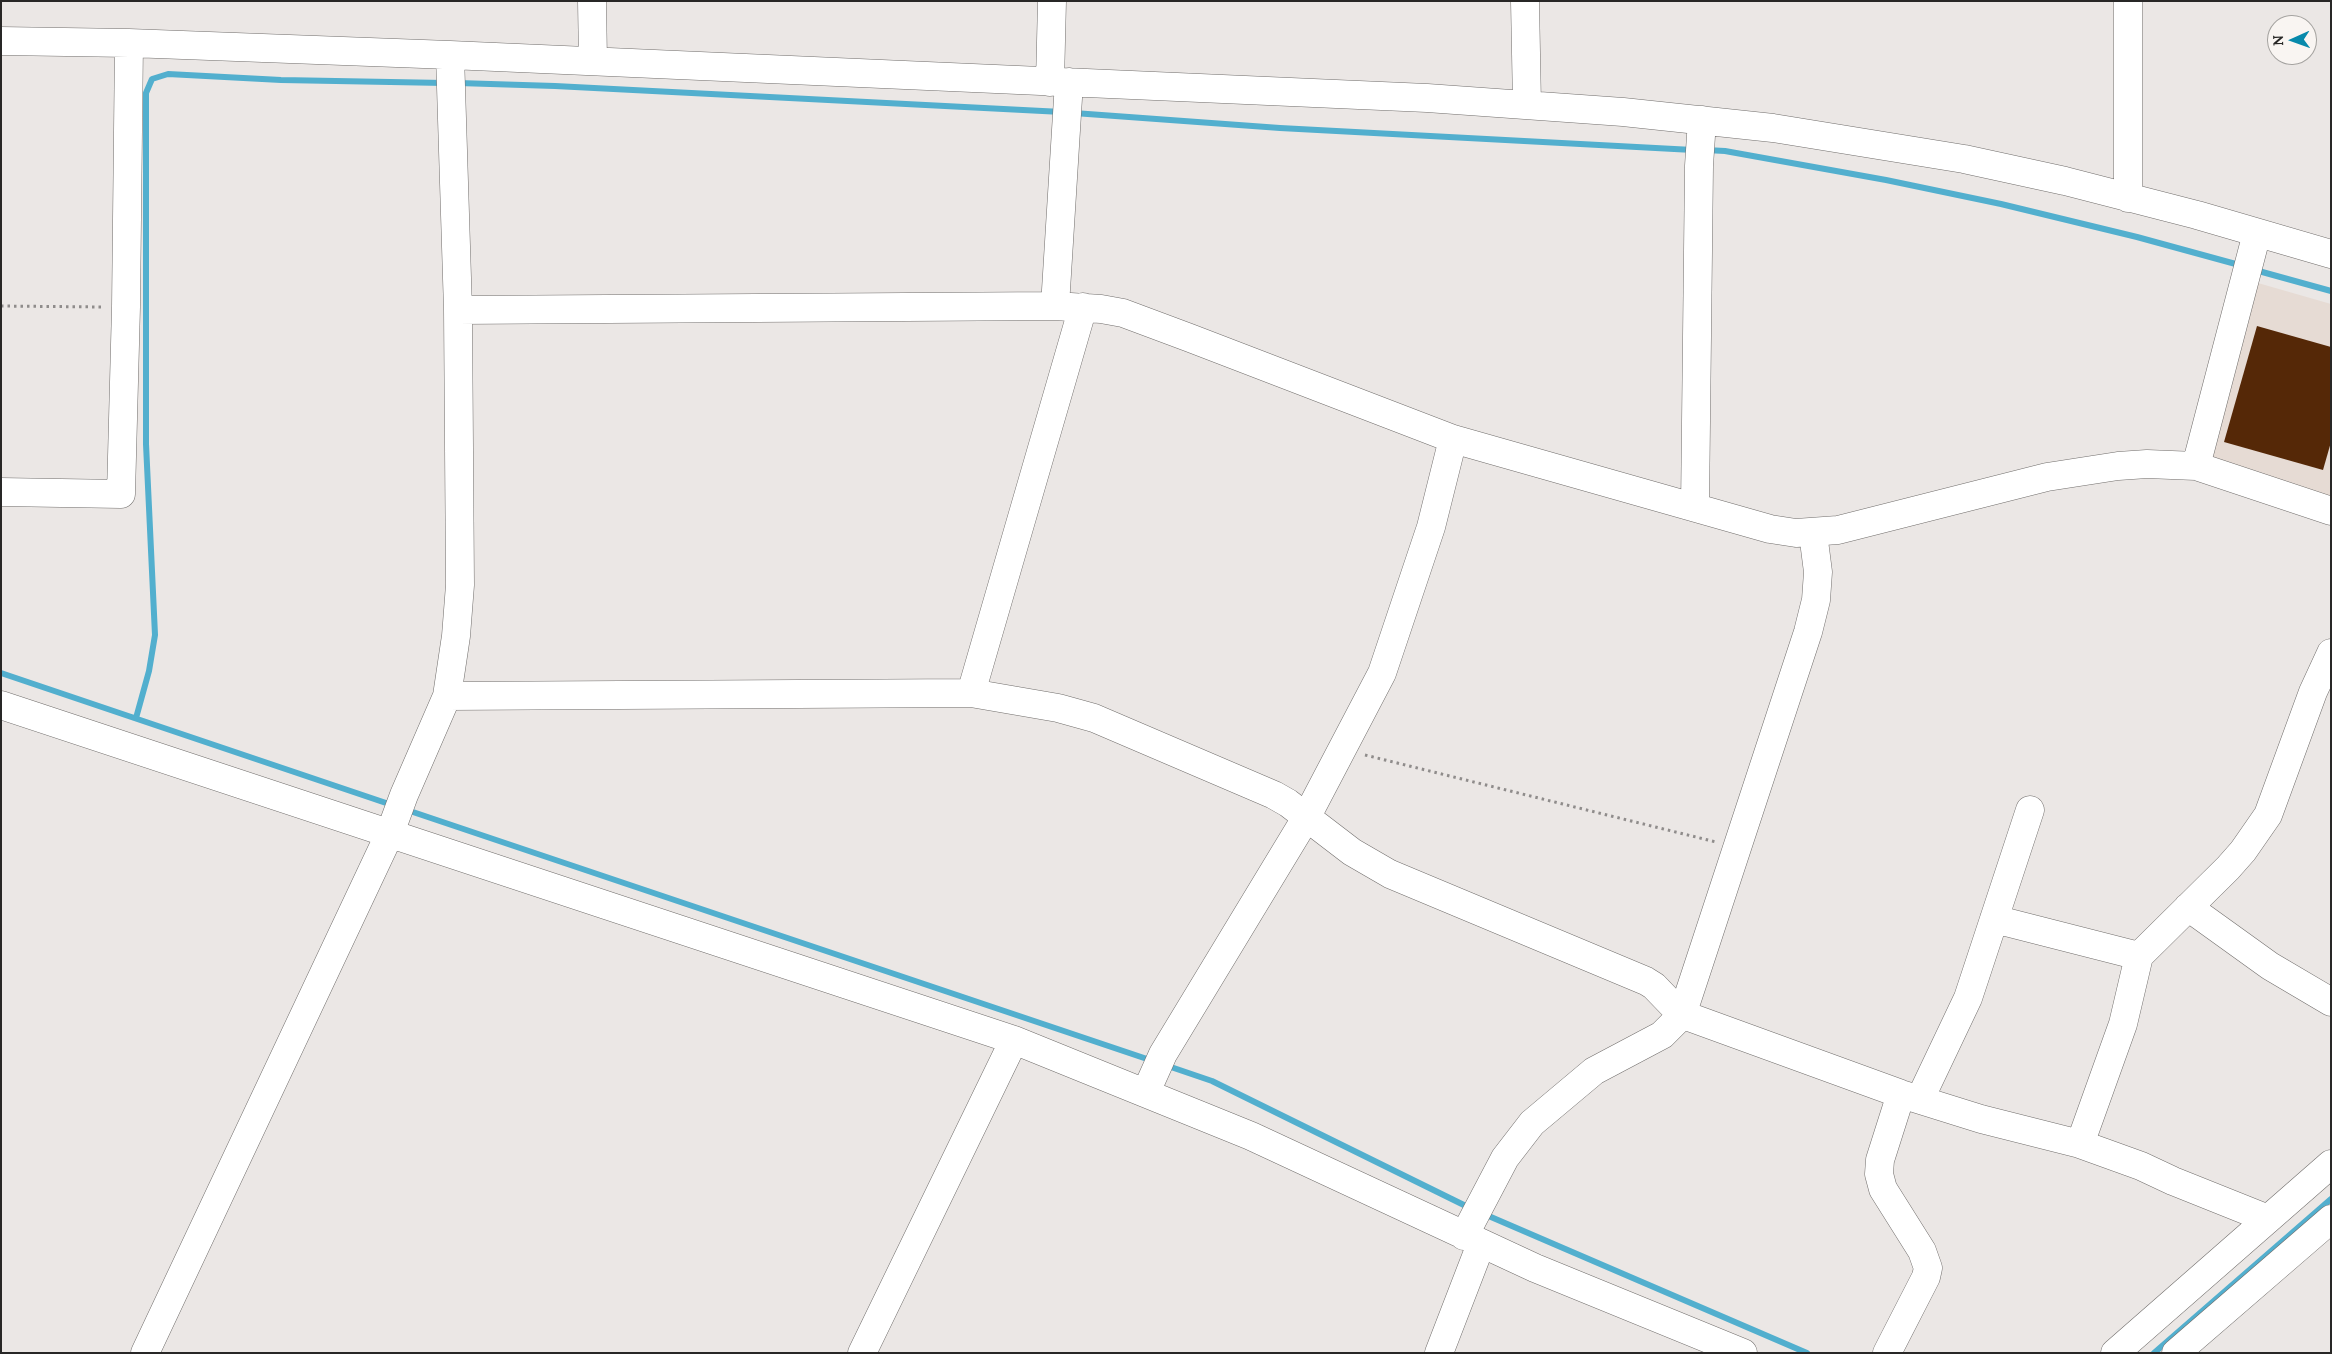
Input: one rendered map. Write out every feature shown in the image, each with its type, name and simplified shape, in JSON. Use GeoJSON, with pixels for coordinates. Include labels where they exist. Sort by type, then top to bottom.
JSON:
{"type":"FeatureCollection","features":[{"type":"Feature","properties":{"kind":"street"},"geometry":{"type":"LineString","coordinates":[[592,1],[593,61]]}},
{"type":"Feature","properties":{"kind":"street"},"geometry":{"type":"LineString","coordinates":[[1052,1],[1060,82],[1066,120],[1055,306]]}},
{"type":"Feature","properties":{"kind":"street"},"geometry":{"type":"LineString","coordinates":[[1525,1],[1527,105]]}},
{"type":"Feature","properties":{"kind":"street"},"geometry":{"type":"LineString","coordinates":[[2128,1],[2128,198]]}},
{"type":"Feature","properties":{"kind":"street"},"geometry":{"type":"LineString","coordinates":[[1,42],[129,43],[450,55],[1427,98],[1527,105],[1700,143],[1833,137],[1964,159],[2128,198],[2331,254]]}},
{"type":"Feature","properties":{"kind":"street"},"geometry":{"type":"LineString","coordinates":[[1,492],[121,494],[126,307],[129,43]]}},
{"type":"Feature","properties":{"kind":"street"},"geometry":{"type":"LineString","coordinates":[[145,1353],[392,829],[404,795],[447,696],[456,636],[460,585],[458,310],[450,55]]}},
{"type":"Feature","properties":{"kind":"street"},"geometry":{"type":"LineString","coordinates":[[1695,507],[1700,143]]}},
{"type":"Feature","properties":{"kind":"street"},"geometry":{"type":"LineString","coordinates":[[2196,466],[2257,233]]}},
{"type":"Feature","properties":{"kind":"street"},"geometry":{"type":"LineString","coordinates":[[458,310],[1083,307],[1123,314],[1453,439],[1770,529],[1796,534],[1813,534],[1838,530],[1952,500],[2090,469],[2147,464],[2196,466],[2331,510]]}},
{"type":"Feature","properties":{"kind":"street"},"geometry":{"type":"LineString","coordinates":[[971,693],[1083,307]]}},
{"type":"Feature","properties":{"kind":"street"},"geometry":{"type":"LineString","coordinates":[[1148,1086],[1163,1054],[1306,818],[1382,673],[1431,527],[1453,439]]}},
{"type":"Feature","properties":{"kind":"street"},"geometry":{"type":"LineString","coordinates":[[1439,1353],[1483,1197],[1505,1158],[1532,1123],[1546,1109],[1602,1066],[1662,1035],[1681,1014],[1739,847],[1808,632],[1816,600],[1818,572],[1813,534]]}},
{"type":"Feature","properties":{"kind":"street"},"geometry":{"type":"LineString","coordinates":[[2080,1144],[2123,1024],[2140,956],[2243,851],[2268,815],[2313,692],[2331,653]]}},
{"type":"Feature","properties":{"kind":"street"},"geometry":{"type":"LineString","coordinates":[[447,696],[971,693],[1058,708],[1094,718],[1274,796],[1352,852],[1390,874],[1646,981],[1654,986],[1681,1014],[1911,1097],[1981,1119],[2080,1144],[2141,1166],[2268,1219]]}},
{"type":"Feature","properties":{"kind":"street"},"geometry":{"type":"LineString","coordinates":[[1,705],[392,829],[1148,1086],[1251,1136],[1743,1353]]}},
{"type":"Feature","properties":{"kind":"street"},"geometry":{"type":"LineString","coordinates":[[1887,1353],[1926,1277],[1928,1268],[1922,1251],[1883,1189],[1879,1174],[1880,1160],[1911,1097],[1968,998],[2030,810]]}},
{"type":"Feature","properties":{"kind":"street"},"geometry":{"type":"LineString","coordinates":[[2188,907],[2270,966],[2331,1002]]}},
{"type":"Feature","properties":{"kind":"street"},"geometry":{"type":"LineString","coordinates":[[1994,919],[2140,956]]}},
{"type":"Feature","properties":{"kind":"street"},"geometry":{"type":"LineString","coordinates":[[862,1353],[1014,1040]]}},
{"type":"Feature","properties":{"kind":"street"},"geometry":{"type":"LineString","coordinates":[[2114,1353],[2331,1164]]}},
{"type":"Feature","properties":{"kind":"street"},"geometry":{"type":"LineString","coordinates":[[2176,1353],[2331,1219]]}},
{"type":"Feature","properties":{"kind":"path"},"geometry":{"type":"LineString","coordinates":[[1,306],[126,307]]}},
{"type":"Feature","properties":{"kind":"path"},"geometry":{"type":"LineString","coordinates":[[1343,749],[1739,847]]}},
{"type":"Feature","properties":{"kind":"shaded area"},"geometry":{"type":"Polygon","coordinates":[[[2251,281],[2331,304],[2331,498],[2209,456],[2251,281]]]}},
{"type":"Feature","properties":{"kind":"building"},"geometry":{"type":"Polygon","coordinates":[[[2257,326],[2331,347],[2331,442],[2323,470],[2224,442],[2257,326]]]}},
{"type":"Feature","properties":{"kind":"waterway"},"geometry":{"type":"LineString","coordinates":[[136,718],[149,671],[155,635],[146,444],[146,93],[152,79],[168,74],[281,80],[445,83]]}},
{"type":"Feature","properties":{"kind":"waterway"},"geometry":{"type":"LineString","coordinates":[[458,83],[555,86],[1062,112]]}},
{"type":"Feature","properties":{"kind":"waterway"},"geometry":{"type":"LineString","coordinates":[[1074,113],[1280,128],[1693,150]]}},
{"type":"Feature","properties":{"kind":"waterway"},"geometry":{"type":"LineString","coordinates":[[1706,150],[1725,151],[1886,180],[2001,204],[2137,237],[2243,266]]}},
{"type":"Feature","properties":{"kind":"waterway"},"geometry":{"type":"LineString","coordinates":[[2255,270],[2331,291]]}},
{"type":"Feature","properties":{"kind":"waterway"},"geometry":{"type":"LineString","coordinates":[[1,673],[392,805]]}},
{"type":"Feature","properties":{"kind":"waterway"},"geometry":{"type":"LineString","coordinates":[[404,809],[1153,1061]]}},
{"type":"Feature","properties":{"kind":"waterway"},"geometry":{"type":"LineString","coordinates":[[1165,1065],[1212,1081],[1472,1209]]}},
{"type":"Feature","properties":{"kind":"waterway"},"geometry":{"type":"LineString","coordinates":[[2154,1353],[2331,1199]]}},
{"type":"Feature","properties":{"kind":"waterway"},"geometry":{"type":"LineString","coordinates":[[1484,1214],[1807,1353]]}}]}
